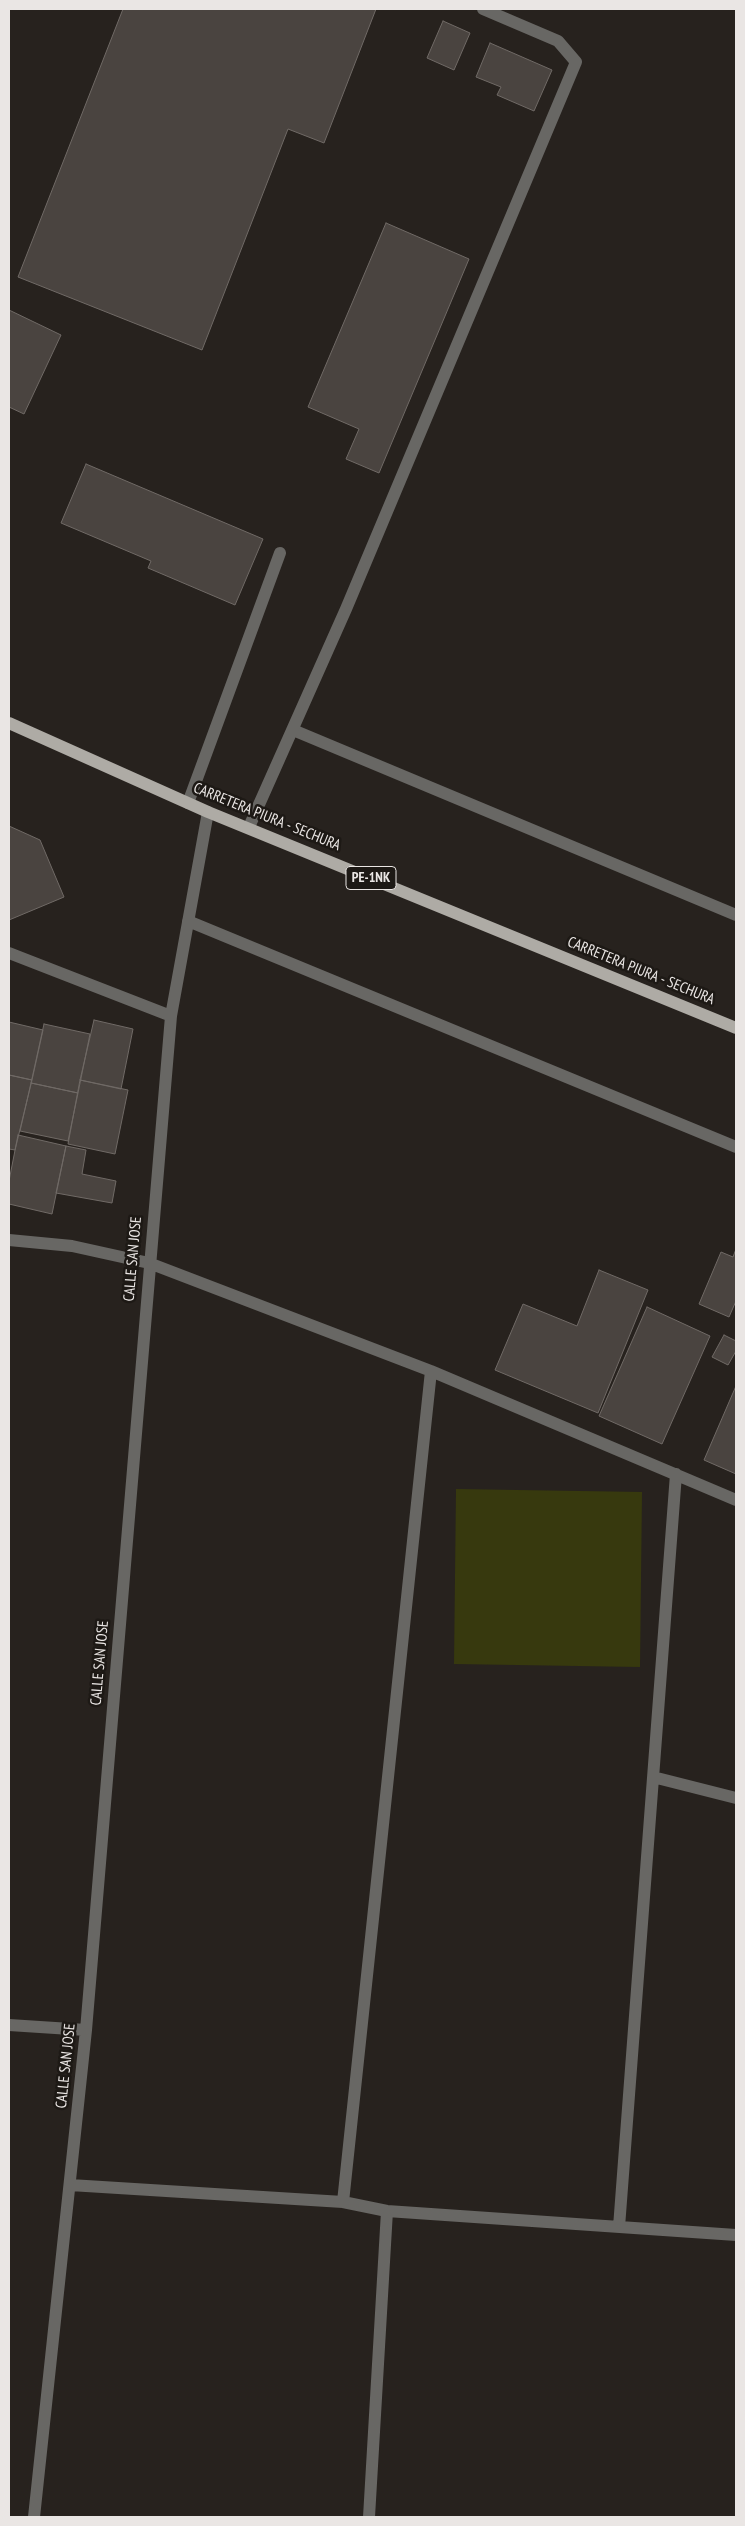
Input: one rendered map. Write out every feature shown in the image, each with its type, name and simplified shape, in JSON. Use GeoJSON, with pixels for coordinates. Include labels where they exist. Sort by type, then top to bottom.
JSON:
{"type":"FeatureCollection","features":[{"type":"Feature","properties":{"kind":"main road","name":"CARRETERA PIURA - SECHURA"},"geometry":{"type":"LineString","coordinates":[[9,723],[208,812],[249,827],[736,1028]]}},
{"type":"Feature","properties":{"kind":"street"},"geometry":{"type":"LineString","coordinates":[[249,827],[350,600],[576,62],[558,40],[483,9]]}},
{"type":"Feature","properties":{"kind":"street"},"geometry":{"type":"LineString","coordinates":[[188,803],[280,553]]}},
{"type":"Feature","properties":{"kind":"street"},"geometry":{"type":"LineString","coordinates":[[293,730],[736,915]]}},
{"type":"Feature","properties":{"kind":"street","name":"CALLE SAN JOSE"},"geometry":{"type":"LineString","coordinates":[[34,2517],[86,2030],[170,1016],[208,812]]}},
{"type":"Feature","properties":{"kind":"street"},"geometry":{"type":"LineString","coordinates":[[188,920],[736,1147]]}},
{"type":"Feature","properties":{"kind":"street"},"geometry":{"type":"LineString","coordinates":[[9,953],[170,1016]]}},
{"type":"Feature","properties":{"kind":"street"},"geometry":{"type":"LineString","coordinates":[[9,1240],[72,1246],[149,1263],[431,1371],[736,1500]]}},
{"type":"Feature","properties":{"kind":"street"},"geometry":{"type":"LineString","coordinates":[[343,2202],[431,1371]]}},
{"type":"Feature","properties":{"kind":"street"},"geometry":{"type":"LineString","coordinates":[[619,2227],[676,1474]]}},
{"type":"Feature","properties":{"kind":"street"},"geometry":{"type":"LineString","coordinates":[[653,1776],[736,1798]]}},
{"type":"Feature","properties":{"kind":"street"},"geometry":{"type":"LineString","coordinates":[[9,2025],[86,2030]]}},
{"type":"Feature","properties":{"kind":"street"},"geometry":{"type":"LineString","coordinates":[[70,2184],[343,2202],[387,2211],[736,2235]]}},
{"type":"Feature","properties":{"kind":"street"},"geometry":{"type":"LineString","coordinates":[[369,2517],[387,2211]]}},
{"type":"Feature","properties":{"kind":"shaded area"},"geometry":{"type":"Polygon","coordinates":[[[456,1489],[642,1492],[640,1667],[454,1664],[456,1489]]]}},
{"type":"Feature","properties":{"kind":"building"},"geometry":{"type":"Polygon","coordinates":[[[123,9],[376,9],[324,143],[288,129],[202,350],[18,277],[123,9]]]}},
{"type":"Feature","properties":{"kind":"building"},"geometry":{"type":"Polygon","coordinates":[[[443,21],[470,33],[454,70],[427,58],[443,21]]]}},
{"type":"Feature","properties":{"kind":"building"},"geometry":{"type":"Polygon","coordinates":[[[490,43],[552,70],[534,111],[497,95],[501,87],[476,77],[490,43]]]}},
{"type":"Feature","properties":{"kind":"building"},"geometry":{"type":"Polygon","coordinates":[[[386,223],[469,259],[379,473],[346,459],[359,429],[308,407],[386,223]]]}},
{"type":"Feature","properties":{"kind":"building"},"geometry":{"type":"Polygon","coordinates":[[[9,310],[61,335],[24,414],[9,407],[9,310]]]}},
{"type":"Feature","properties":{"kind":"building"},"geometry":{"type":"Polygon","coordinates":[[[86,464],[263,539],[235,605],[148,568],[151,561],[61,523],[86,464]]]}},
{"type":"Feature","properties":{"kind":"building"},"geometry":{"type":"Polygon","coordinates":[[[9,826],[40,840],[64,897],[9,920],[9,826]]]}},
{"type":"Feature","properties":{"kind":"building"},"geometry":{"type":"Polygon","coordinates":[[[94,1020],[133,1029],[121,1089],[80,1080],[94,1020]]]}},
{"type":"Feature","properties":{"kind":"building"},"geometry":{"type":"Polygon","coordinates":[[[9,1022],[43,1030],[32,1080],[9,1075],[9,1022]]]}},
{"type":"Feature","properties":{"kind":"building"},"geometry":{"type":"Polygon","coordinates":[[[44,1024],[90,1034],[78,1093],[31,1083],[44,1024]]]}},
{"type":"Feature","properties":{"kind":"building"},"geometry":{"type":"Polygon","coordinates":[[[9,1075],[32,1080],[15,1150],[9,1149],[9,1075]]]}},
{"type":"Feature","properties":{"kind":"building"},"geometry":{"type":"Polygon","coordinates":[[[80,1080],[128,1090],[115,1154],[68,1144],[80,1080]]]}},
{"type":"Feature","properties":{"kind":"building"},"geometry":{"type":"Polygon","coordinates":[[[31,1083],[78,1093],[68,1141],[20,1131],[31,1083]]]}},
{"type":"Feature","properties":{"kind":"building"},"geometry":{"type":"Polygon","coordinates":[[[18,1135],[66,1146],[52,1214],[9,1204],[9,1181],[18,1135]]]}},
{"type":"Feature","properties":{"kind":"building"},"geometry":{"type":"Polygon","coordinates":[[[66,1146],[86,1150],[82,1174],[116,1181],[112,1203],[56,1193],[66,1146]]]}},
{"type":"Feature","properties":{"kind":"building"},"geometry":{"type":"Polygon","coordinates":[[[736,1249],[736,1301],[729,1317],[699,1304],[721,1252],[733,1257],[736,1249]]]}},
{"type":"Feature","properties":{"kind":"building"},"geometry":{"type":"Polygon","coordinates":[[[599,1270],[648,1290],[598,1413],[495,1370],[523,1304],[577,1326],[599,1270]]]}},
{"type":"Feature","properties":{"kind":"building"},"geometry":{"type":"Polygon","coordinates":[[[647,1307],[710,1336],[662,1444],[599,1416],[647,1307]]]}},
{"type":"Feature","properties":{"kind":"building"},"geometry":{"type":"Polygon","coordinates":[[[724,1335],[736,1341],[736,1351],[728,1365],[712,1357],[724,1335]]]}},
{"type":"Feature","properties":{"kind":"building"},"geometry":{"type":"Polygon","coordinates":[[[736,1386],[736,1474],[704,1460],[736,1386]]]}}]}
